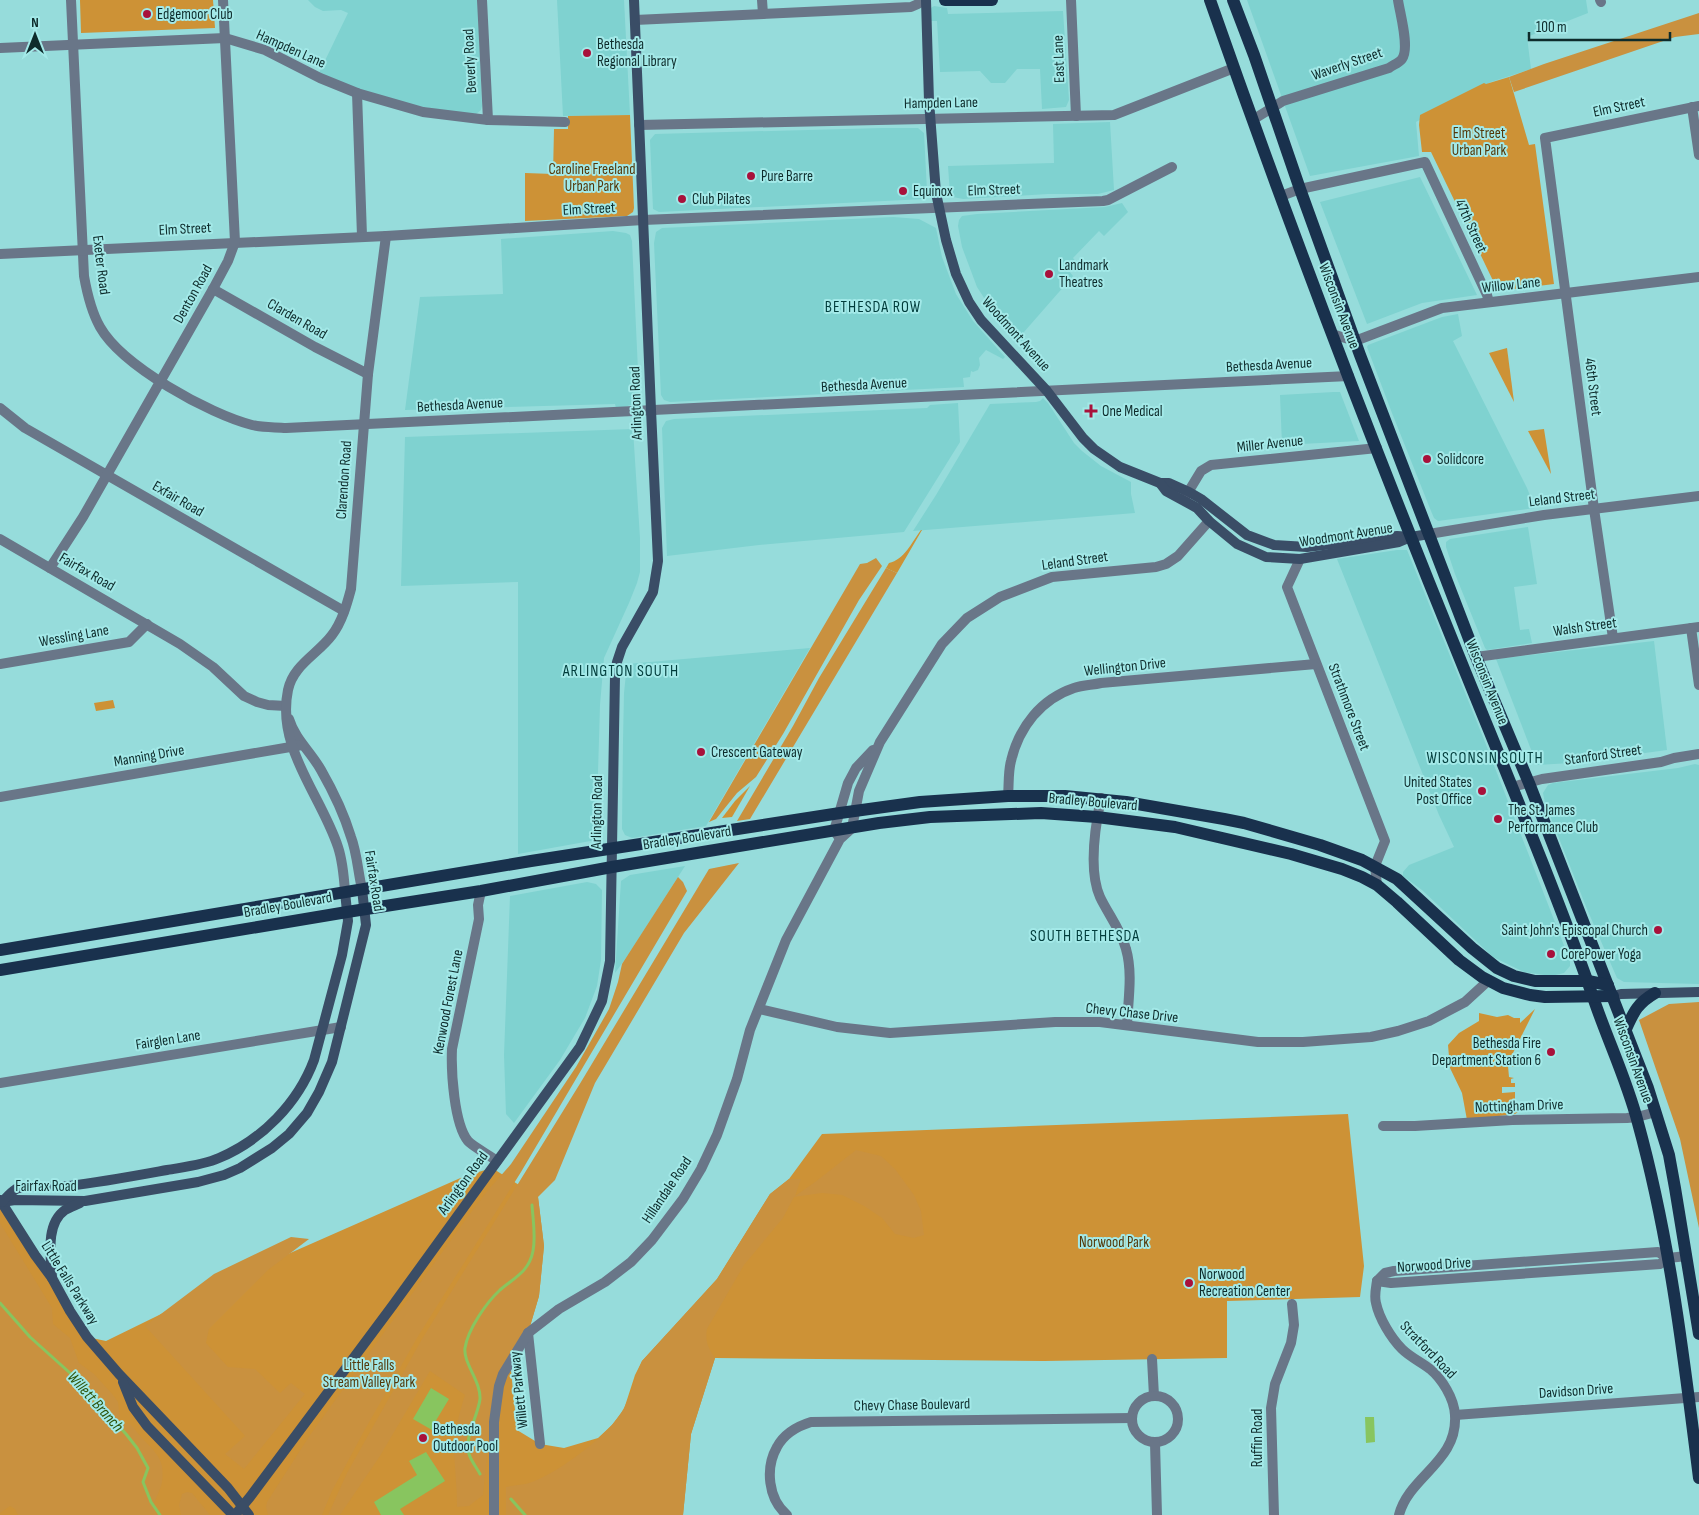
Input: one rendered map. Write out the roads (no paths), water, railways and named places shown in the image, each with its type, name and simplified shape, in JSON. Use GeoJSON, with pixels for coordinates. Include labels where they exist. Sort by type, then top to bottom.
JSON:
{"type":"FeatureCollection","features":[{"type":"Feature","properties":{"kind":"main road"},"geometry":{"type":"LineString","coordinates":[[945,0],[992,0]]}},
{"type":"Feature","properties":{"kind":"main road","name":"Wisconsin Avenue"},"geometry":{"type":"LineString","coordinates":[[1210,0],[1332,334],[1588,981],[1637,1117],[1653,1177],[1694,1397],[1699,1478]]}},
{"type":"Feature","properties":{"kind":"main road","name":"Wisconsin Avenue"},"geometry":{"type":"LineString","coordinates":[[1233,0],[1355,341],[1476,657],[1614,992],[1656,1112],[1681,1215],[1699,1334]]}},
{"type":"Feature","properties":{"kind":"main road","name":"Bradley Boulevard"},"geometry":{"type":"LineString","coordinates":[[0,950],[612,848],[856,810],[920,802],[1008,796],[1066,796],[1101,798],[1244,823],[1320,845],[1362,860],[1397,879],[1472,948],[1497,968],[1514,976],[1534,981],[1588,981],[1614,992]]}},
{"type":"Feature","properties":{"kind":"main road","name":"Bradley Boulevard"},"geometry":{"type":"LineString","coordinates":[[0,970],[481,891],[612,867],[837,835],[852,828],[879,823],[945,816],[1041,813],[1097,817],[1175,827],[1295,855],[1342,869],[1377,886],[1397,902],[1459,960],[1505,988],[1545,997],[1592,996],[1614,992]]}},
{"type":"Feature","properties":{"kind":"main road"},"geometry":{"type":"LineString","coordinates":[[1342,869],[1364,870],[1375,866]]}},
{"type":"Feature","properties":{"kind":"main road"},"geometry":{"type":"LineString","coordinates":[[1626,1029],[1636,1007],[1655,993]]}},
{"type":"Feature","properties":{"kind":"street","name":"Exeter Road"},"geometry":{"type":"LineString","coordinates":[[71,0],[82,249],[88,297],[100,326],[109,340],[124,356],[161,381],[216,413],[254,425],[286,428],[363,424]]}},
{"type":"Feature","properties":{"kind":"street","name":"Denton Road"},"geometry":{"type":"LineString","coordinates":[[50,568],[83,517],[161,381],[228,261],[235,242],[223,0]]}},
{"type":"Feature","properties":{"kind":"street","name":"Beverly Road"},"geometry":{"type":"LineString","coordinates":[[482,0],[488,120]]}},
{"type":"Feature","properties":{"kind":"street","name":"Arlington Road"},"geometry":{"type":"LineString","coordinates":[[240,1513],[580,1047],[602,1001],[610,961],[616,669],[622,647],[653,592],[658,561],[634,0]]}},
{"type":"Feature","properties":{"kind":"street"},"geometry":{"type":"LineString","coordinates":[[762,0],[763,14]]}},
{"type":"Feature","properties":{"kind":"street"},"geometry":{"type":"LineString","coordinates":[[635,20],[911,6],[924,0]]}},
{"type":"Feature","properties":{"kind":"street","name":"Woodmont Avenue"},"geometry":{"type":"LineString","coordinates":[[924,0],[930,118],[938,207],[950,256],[962,289],[969,302],[994,335],[1047,391],[1083,438],[1094,449],[1120,467],[1160,483],[1166,492],[1187,496],[1252,538],[1274,545],[1306,548],[1397,536],[1411,537]]}},
{"type":"Feature","properties":{"kind":"street","name":"East Lane"},"geometry":{"type":"LineString","coordinates":[[1071,0],[1076,116]]}},
{"type":"Feature","properties":{"kind":"street","name":"Waverly Street"},"geometry":{"type":"LineString","coordinates":[[1272,106],[1389,68],[1399,62],[1406,48],[1398,0]]}},
{"type":"Feature","properties":{"kind":"street","name":"Hampden Lane"},"geometry":{"type":"LineString","coordinates":[[0,48],[225,38],[265,50],[320,78],[357,93],[423,112],[488,120],[565,122]]}},
{"type":"Feature","properties":{"kind":"street","name":"Hampden Lane"},"geometry":{"type":"LineString","coordinates":[[639,125],[1114,115],[1234,68]]}},
{"type":"Feature","properties":{"kind":"street"},"geometry":{"type":"LineString","coordinates":[[357,93],[362,236]]}},
{"type":"Feature","properties":{"kind":"street"},"geometry":{"type":"LineString","coordinates":[[1254,119],[1272,106]]}},
{"type":"Feature","properties":{"kind":"street"},"geometry":{"type":"LineString","coordinates":[[1696,107],[1699,155]]}},
{"type":"Feature","properties":{"kind":"street","name":"Elm Street"},"geometry":{"type":"LineString","coordinates":[[1545,138],[1696,107]]}},
{"type":"Feature","properties":{"kind":"street","name":"46th Street"},"geometry":{"type":"LineString","coordinates":[[1545,138],[1613,638]]}},
{"type":"Feature","properties":{"kind":"street","name":"47th Street"},"geometry":{"type":"LineString","coordinates":[[1300,190],[1424,162],[1489,302]]}},
{"type":"Feature","properties":{"kind":"street","name":"Elm Street"},"geometry":{"type":"LineString","coordinates":[[0,254],[386,236],[643,220],[1108,200],[1172,168]]}},
{"type":"Feature","properties":{"kind":"street"},"geometry":{"type":"LineString","coordinates":[[1281,196],[1300,190]]}},
{"type":"Feature","properties":{"kind":"street","name":"Clarendon Road"},"geometry":{"type":"LineString","coordinates":[[286,706],[288,689],[293,676],[304,661],[332,635],[344,612],[351,589],[363,424],[386,236]]}},
{"type":"Feature","properties":{"kind":"street","name":"Willow Lane"},"geometry":{"type":"LineString","coordinates":[[1355,341],[1434,311],[1489,302],[1566,294],[1699,276]]}},
{"type":"Feature","properties":{"kind":"street","name":"Clarden Road"},"geometry":{"type":"LineString","coordinates":[[213,288],[315,347],[368,374]]}},
{"type":"Feature","properties":{"kind":"street"},"geometry":{"type":"LineString","coordinates":[[1332,334],[1355,341]]}},
{"type":"Feature","properties":{"kind":"street","name":"Bethesda Avenue"},"geometry":{"type":"LineString","coordinates":[[363,424],[1349,376],[1367,372]]}},
{"type":"Feature","properties":{"kind":"street","name":"Exfair Road"},"geometry":{"type":"LineString","coordinates":[[0,408],[25,428],[344,612]]}},
{"type":"Feature","properties":{"kind":"street","name":"Miller Avenue"},"geometry":{"type":"LineString","coordinates":[[1187,496],[1201,471],[1211,465],[1377,448]]}},
{"type":"Feature","properties":{"kind":"street","name":"Woodmont Avenue"},"geometry":{"type":"LineString","coordinates":[[1187,496],[1209,521],[1237,544],[1266,557],[1300,559],[1385,545],[1429,534]]}},
{"type":"Feature","properties":{"kind":"street","name":"Leland Street"},"geometry":{"type":"LineString","coordinates":[[1429,534],[1544,515],[1699,496]]}},
{"type":"Feature","properties":{"kind":"street","name":"Leland Street"},"geometry":{"type":"LineString","coordinates":[[852,828],[859,791],[880,742],[942,644],[967,618],[1000,597],[1052,577],[1156,567],[1166,564],[1178,556],[1209,521]]}},
{"type":"Feature","properties":{"kind":"street","name":"Fairfax Road"},"geometry":{"type":"LineString","coordinates":[[0,539],[146,624],[213,667],[244,696],[268,705],[286,706]]}},
{"type":"Feature","properties":{"kind":"street"},"geometry":{"type":"LineString","coordinates":[[1283,559],[1290,548]]}},
{"type":"Feature","properties":{"kind":"street","name":"Strathmore Street"},"geometry":{"type":"LineString","coordinates":[[1300,559],[1287,587],[1385,841],[1375,866]]}},
{"type":"Feature","properties":{"kind":"street","name":"Wessling Lane"},"geometry":{"type":"LineString","coordinates":[[0,664],[129,642],[146,624]]}},
{"type":"Feature","properties":{"kind":"street"},"geometry":{"type":"LineString","coordinates":[[1695,627],[1699,685]]}},
{"type":"Feature","properties":{"kind":"street","name":"Walsh Street"},"geometry":{"type":"LineString","coordinates":[[1476,657],[1695,627]]}},
{"type":"Feature","properties":{"kind":"street","name":"Wellington Drive"},"geometry":{"type":"LineString","coordinates":[[1008,796],[1010,763],[1018,739],[1028,721],[1038,709],[1057,695],[1076,688],[1101,683],[1316,664]]}},
{"type":"Feature","properties":{"kind":"street","name":"Fairfax Road"},"geometry":{"type":"LineString","coordinates":[[1,1201],[84,1201],[198,1182],[224,1175],[240,1168],[272,1148],[289,1134],[308,1113],[332,1062],[366,925],[362,889],[352,838],[338,804],[320,769],[302,745],[292,727],[286,706]]}},
{"type":"Feature","properties":{"kind":"street","name":"Fairfax Road"},"geometry":{"type":"LineString","coordinates":[[1,1201],[16,1189],[25,1187],[67,1186],[217,1159],[247,1143],[264,1130],[286,1109],[310,1072],[324,1029],[348,922],[343,869],[338,848],[324,814],[291,747],[286,729],[286,706]]}},
{"type":"Feature","properties":{"kind":"street","name":"Leland Street"},"geometry":{"type":"LineString","coordinates":[[837,835],[840,813],[848,783],[856,768],[880,742]]}},
{"type":"Feature","properties":{"kind":"street","name":"Manning Drive"},"geometry":{"type":"LineString","coordinates":[[0,797],[302,745]]}},
{"type":"Feature","properties":{"kind":"street","name":"Stanford Street"},"geometry":{"type":"LineString","coordinates":[[1512,787],[1542,779],[1665,761],[1699,754]]}},
{"type":"Feature","properties":{"kind":"street"},"geometry":{"type":"LineString","coordinates":[[1101,798],[1094,845],[1095,872],[1100,895],[1127,950],[1129,971],[1127,1026]]}},
{"type":"Feature","properties":{"kind":"street","name":"Hillandale Road"},"geometry":{"type":"LineString","coordinates":[[494,1515],[494,1422],[499,1386],[510,1361],[528,1333],[559,1309],[605,1282],[631,1262],[652,1240],[683,1199],[701,1169],[717,1135],[737,1079],[750,1030],[758,1009],[786,940],[837,835]]}},
{"type":"Feature","properties":{"kind":"street"},"geometry":{"type":"LineString","coordinates":[[1375,866],[1377,886]]}},
{"type":"Feature","properties":{"kind":"street","name":"Kenwood Forest Lane"},"geometry":{"type":"LineString","coordinates":[[481,891],[478,905],[479,919],[452,1049],[451,1070],[461,1128],[468,1142],[497,1161]]}},
{"type":"Feature","properties":{"kind":"street","name":"Chevy Chase Drive"},"geometry":{"type":"LineString","coordinates":[[758,1009],[837,1027],[890,1033],[1055,1022],[1100,1022],[1258,1042],[1303,1042],[1371,1037],[1429,1021],[1465,1002],[1489,980]]}},
{"type":"Feature","properties":{"kind":"street"},"geometry":{"type":"LineString","coordinates":[[1614,992],[1699,992]]}},
{"type":"Feature","properties":{"kind":"street","name":"Fairglen Lane"},"geometry":{"type":"LineString","coordinates":[[0,1084],[341,1027]]}},
{"type":"Feature","properties":{"kind":"street","name":"Nottingham Drive"},"geometry":{"type":"LineString","coordinates":[[1383,1126],[1432,1126],[1512,1120],[1637,1117],[1656,1112]]}},
{"type":"Feature","properties":{"kind":"street"},"geometry":{"type":"LineString","coordinates":[[131,1176],[134,1193]]}},
{"type":"Feature","properties":{"kind":"street","name":"Little Falls Parkway"},"geometry":{"type":"LineString","coordinates":[[1,1201],[34,1255],[52,1278],[87,1337],[119,1374],[228,1488],[240,1513]]}},
{"type":"Feature","properties":{"kind":"street"},"geometry":{"type":"LineString","coordinates":[[52,1278],[52,1233],[55,1222],[64,1210],[84,1201]]}},
{"type":"Feature","properties":{"kind":"street","name":"Norwood Drive"},"geometry":{"type":"LineString","coordinates":[[1668,1258],[1658,1252],[1477,1264],[1384,1272],[1377,1281],[1391,1283],[1660,1264],[1668,1258],[1687,1256]]}},
{"type":"Feature","properties":{"kind":"street"},"geometry":{"type":"LineString","coordinates":[[1566,1258],[1567,1270]]}},
{"type":"Feature","properties":{"kind":"street"},"geometry":{"type":"LineString","coordinates":[[1477,1264],[1478,1277]]}},
{"type":"Feature","properties":{"kind":"street","name":"Stratford Road"},"geometry":{"type":"LineString","coordinates":[[1377,1281],[1376,1303],[1389,1333],[1403,1350],[1431,1370],[1440,1380],[1453,1403],[1455,1415],[1454,1430],[1449,1445],[1441,1459],[1406,1500],[1400,1515]]}},
{"type":"Feature","properties":{"kind":"street","name":"Ruffin Road"},"geometry":{"type":"LineString","coordinates":[[1274,1515],[1271,1408],[1276,1384],[1292,1343],[1294,1325],[1292,1304]]}},
{"type":"Feature","properties":{"kind":"street","name":"Willett Parkway"},"geometry":{"type":"LineString","coordinates":[[528,1333],[540,1444]]}},
{"type":"Feature","properties":{"kind":"street"},"geometry":{"type":"LineString","coordinates":[[1152,1359],[1153,1383],[1156,1391],[1159,1397],[1176,1407],[1179,1421],[1173,1435],[1168,1439],[1155,1443],[1148,1442],[1137,1434],[1133,1428],[1132,1418],[1134,1409],[1144,1398],[1159,1397]]}},
{"type":"Feature","properties":{"kind":"street","name":"Little Falls Parkway"},"geometry":{"type":"LineString","coordinates":[[119,1374],[134,1407],[147,1426],[240,1513]]}},
{"type":"Feature","properties":{"kind":"street","name":"Davidson Drive"},"geometry":{"type":"LineString","coordinates":[[1455,1415],[1694,1397]]}},
{"type":"Feature","properties":{"kind":"street","name":"Chevy Chase Boulevard"},"geometry":{"type":"LineString","coordinates":[[787,1515],[775,1501],[767,1469],[777,1446],[785,1437],[801,1426],[811,1422],[1132,1418]]}},
{"type":"Feature","properties":{"kind":"street"},"geometry":{"type":"LineString","coordinates":[[1155,1443],[1158,1515]]}},
{"type":"Feature","properties":{"kind":"waterway"},"geometry":{"type":"LineString","coordinates":[[480,1474],[470,1457],[468,1447],[468,1441],[479,1406],[480,1392],[467,1360],[465,1348],[474,1325],[489,1302],[500,1290],[516,1278],[531,1258],[534,1240],[532,1205]]}},
{"type":"Feature","properties":{"kind":"waterway","name":"Willett Branch"},"geometry":{"type":"LineString","coordinates":[[0,1303],[30,1337],[70,1373],[137,1448],[148,1468],[143,1482],[151,1502],[160,1515]]}},
{"type":"Feature","properties":{"kind":"waterway"},"geometry":{"type":"LineString","coordinates":[[511,1499],[525,1515]]}},
{"type":"Feature","properties":{"kind":"place","name":"Edgemoor Club"},"geometry":{"type":"Point","coordinates":[147,14]}},
{"type":"Feature","properties":{"kind":"place","name":"Bethesda Regional Library"},"geometry":{"type":"Point","coordinates":[587,53]}},
{"type":"Feature","properties":{"kind":"place","name":"Pure Barre"},"geometry":{"type":"Point","coordinates":[751,176]}},
{"type":"Feature","properties":{"kind":"place","name":"Equinox"},"geometry":{"type":"Point","coordinates":[903,191]}},
{"type":"Feature","properties":{"kind":"place","name":"Club Pilates"},"geometry":{"type":"Point","coordinates":[682,199]}},
{"type":"Feature","properties":{"kind":"place","name":"Landmark Theatres"},"geometry":{"type":"Point","coordinates":[1049,274]}},
{"type":"Feature","properties":{"kind":"place","name":"One Medical"},"geometry":{"type":"Point","coordinates":[1091,411]}},
{"type":"Feature","properties":{"kind":"place","name":"Solidcore"},"geometry":{"type":"Point","coordinates":[1427,459]}},
{"type":"Feature","properties":{"kind":"place","name":"Crescent Gateway"},"geometry":{"type":"Point","coordinates":[701,752]}},
{"type":"Feature","properties":{"kind":"place","name":"United States Post Office"},"geometry":{"type":"Point","coordinates":[1482,791]}},
{"type":"Feature","properties":{"kind":"place","name":"The St. James Performance Club"},"geometry":{"type":"Point","coordinates":[1498,819]}},
{"type":"Feature","properties":{"kind":"place","name":"Saint John's Episcopal Church"},"geometry":{"type":"Point","coordinates":[1658,930]}},
{"type":"Feature","properties":{"kind":"place","name":"CorePower Yoga"},"geometry":{"type":"Point","coordinates":[1551,954]}},
{"type":"Feature","properties":{"kind":"place","name":"Bethesda Fire Department Station 6"},"geometry":{"type":"Point","coordinates":[1551,1052]}},
{"type":"Feature","properties":{"kind":"place","name":"Norwood Recreation Center"},"geometry":{"type":"Point","coordinates":[1189,1283]}},
{"type":"Feature","properties":{"kind":"place","name":"Bethesda Outdoor Pool"},"geometry":{"type":"Point","coordinates":[423,1438]}},
{"type":"Feature","properties":{"kind":"district","name":"BETHESDA ROW"},"geometry":{"type":"Point","coordinates":[873,307]}},
{"type":"Feature","properties":{"kind":"district","name":"ARLINGTON SOUTH"},"geometry":{"type":"Point","coordinates":[621,671]}},
{"type":"Feature","properties":{"kind":"district","name":"WISCONSIN SOUTH"},"geometry":{"type":"Point","coordinates":[1485,758]}},
{"type":"Feature","properties":{"kind":"district","name":"SOUTH BETHESDA"},"geometry":{"type":"Point","coordinates":[1085,936]}},
{"type":"Feature","properties":{"kind":"park label","name":"Elm Street Urban Park"},"geometry":{"type":"Point","coordinates":[1479,142]}},
{"type":"Feature","properties":{"kind":"park label","name":"Caroline Freeland Urban Park"},"geometry":{"type":"Point","coordinates":[592,178]}},
{"type":"Feature","properties":{"kind":"park label","name":"Norwood Park"},"geometry":{"type":"Point","coordinates":[1114,1242]}},
{"type":"Feature","properties":{"kind":"park label","name":"Little Falls Stream Valley Park"},"geometry":{"type":"Point","coordinates":[369,1374]}}]}
